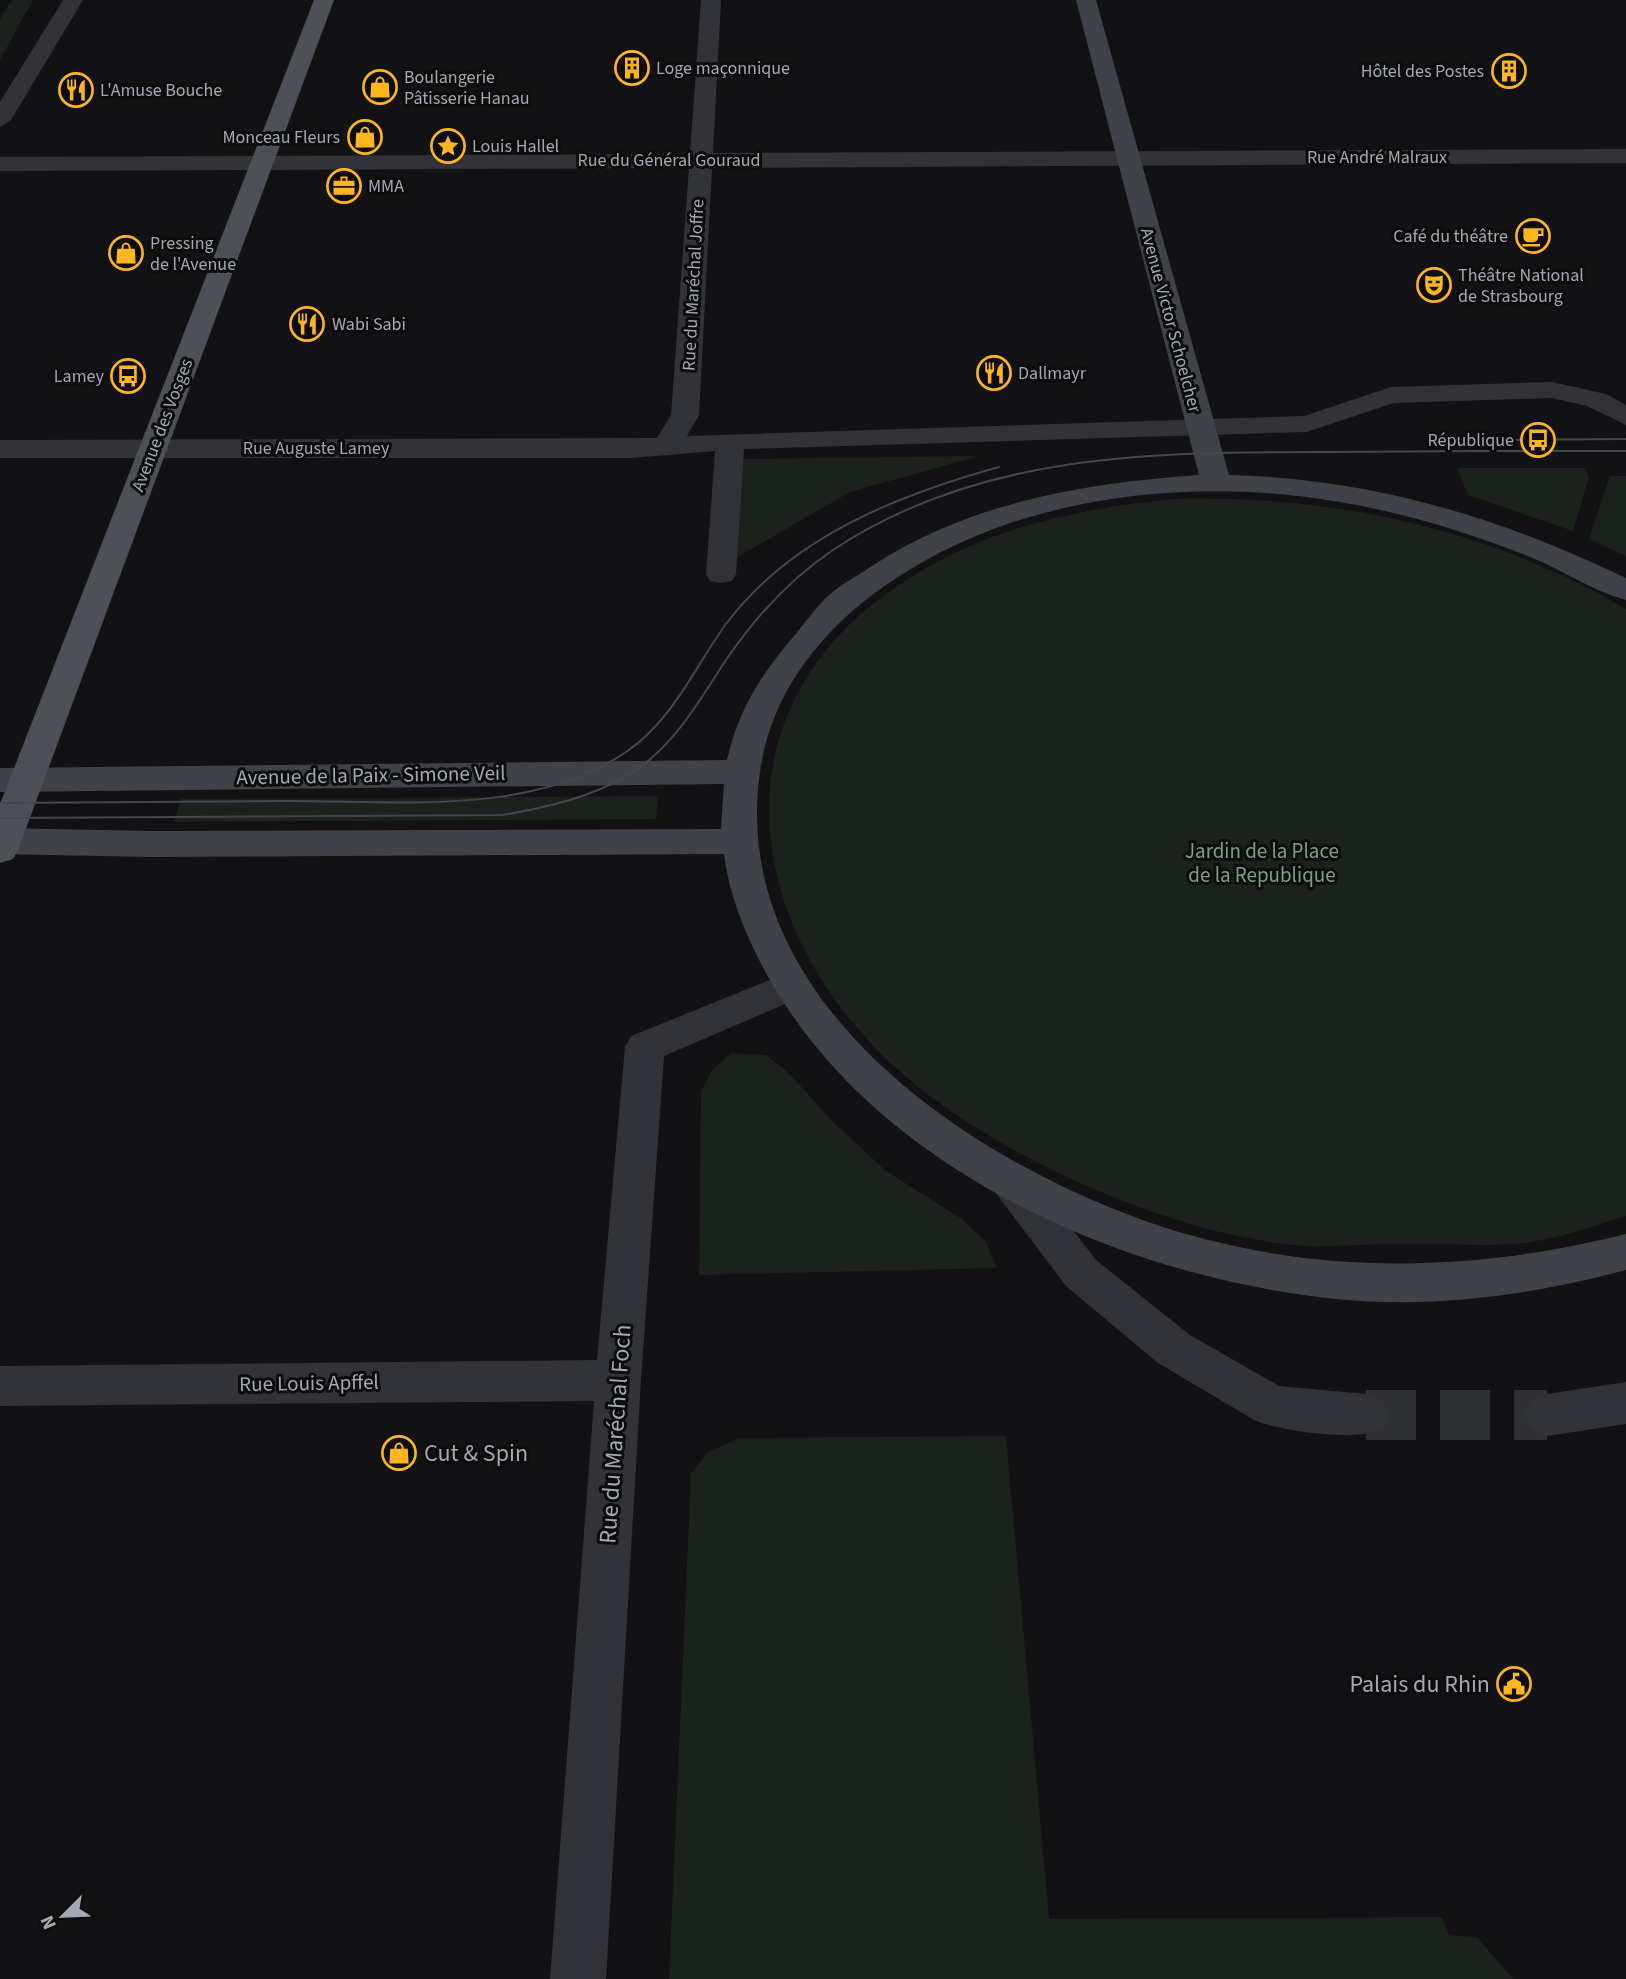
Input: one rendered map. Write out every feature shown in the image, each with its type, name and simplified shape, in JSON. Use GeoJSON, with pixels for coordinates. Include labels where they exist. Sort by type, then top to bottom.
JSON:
{"type":"FeatureCollection","features":[{"type":"Feature","properties":{"kind":"main road","name":"Avenue des Vosges"},"geometry":{"type":"LineString","coordinates":[[1,844],[14,779],[153,447],[324,0]]}},
{"type":"Feature","properties":{"kind":"street"},"geometry":{"type":"LineString","coordinates":[[0,119],[73,0]]}},
{"type":"Feature","properties":{"kind":"street","name":"Rue du Maréchal Joffre"},"geometry":{"type":"LineString","coordinates":[[667,444],[685,415],[711,0]]}},
{"type":"Feature","properties":{"kind":"street","name":"Avenue Victor Schoelcher"},"geometry":{"type":"LineString","coordinates":[[1086,0],[1216,482]]}},
{"type":"Feature","properties":{"kind":"street","name":"Rue André Malraux"},"geometry":{"type":"LineString","coordinates":[[1128,158],[1626,156]]}},
{"type":"Feature","properties":{"kind":"street","name":"Rue du Général Gouraud"},"geometry":{"type":"LineString","coordinates":[[0,164],[1128,158]]}},
{"type":"Feature","properties":{"kind":"street"},"geometry":{"type":"LineString","coordinates":[[667,444],[1307,424],[1391,394],[1552,390],[1596,401],[1626,417]]}},
{"type":"Feature","properties":{"kind":"street"},"geometry":{"type":"LineString","coordinates":[[721,573],[730,441]]}},
{"type":"Feature","properties":{"kind":"street","name":"Rue Auguste Lamey"},"geometry":{"type":"LineString","coordinates":[[0,449],[632,449],[667,444]]}},
{"type":"Feature","properties":{"kind":"street"},"geometry":{"type":"LineString","coordinates":[[1626,590],[1535,546],[1419,508],[1314,487],[1216,482],[1113,488],[996,515],[911,552],[839,603],[774,682],[756,719],[742,772],[738,841],[752,899],[792,985],[839,1048],[887,1095],[944,1140],[1010,1180],[1086,1216],[1162,1245],[1249,1267],[1336,1279],[1420,1284],[1501,1277],[1567,1268],[1626,1252]]}},
{"type":"Feature","properties":{"kind":"street","name":"Avenue de la Paix - Simone Veil"},"geometry":{"type":"LineString","coordinates":[[14,779],[742,772]]}},
{"type":"Feature","properties":{"kind":"street"},"geometry":{"type":"LineString","coordinates":[[1,844],[738,841]]}},
{"type":"Feature","properties":{"kind":"street","name":"Rue du Maréchal Foch"},"geometry":{"type":"LineString","coordinates":[[578,1979],[618,1380],[645,1047],[792,985]]}},
{"type":"Feature","properties":{"kind":"street"},"geometry":{"type":"LineString","coordinates":[[1010,1180],[1081,1273],[1174,1349],[1272,1406],[1366,1415]]}},
{"type":"Feature","properties":{"kind":"street","name":"Rue Louis Apffel"},"geometry":{"type":"LineString","coordinates":[[0,1386],[618,1380]]}},
{"type":"Feature","properties":{"kind":"street"},"geometry":{"type":"LineString","coordinates":[[1548,1415],[1626,1404]]}},
{"type":"Feature","properties":{"kind":"green space"},"geometry":{"type":"Polygon","coordinates":[[[12,0],[33,0],[0,60],[0,19],[12,0]]]}},
{"type":"Feature","properties":{"kind":"green space"},"geometry":{"type":"Polygon","coordinates":[[[979,456],[850,492],[731,561],[736,459],[979,456]]]}},
{"type":"Feature","properties":{"kind":"green space"},"geometry":{"type":"Polygon","coordinates":[[[1457,468],[1585,468],[1589,477],[1573,531],[1468,495],[1457,468]]]}},
{"type":"Feature","properties":{"kind":"green space"},"geometry":{"type":"Polygon","coordinates":[[[1610,476],[1626,476],[1626,556],[1589,539],[1610,476]]]}},
{"type":"Feature","properties":{"kind":"green space","name":"Jardin de la Place de la Republique"},"geometry":{"type":"Polygon","coordinates":[[[1173,499],[1291,503],[1350,510],[1407,522],[1464,537],[1520,557],[1574,581],[1626,609],[1626,1216],[1555,1237],[1499,1245],[1293,1245],[1193,1225],[1088,1186],[1037,1162],[988,1135],[944,1106],[905,1076],[849,1018],[806,954],[780,886],[769,817],[776,749],[802,685],[849,625],[916,574],[977,543],[1073,514],[1173,499]]]}},
{"type":"Feature","properties":{"kind":"green space"},"geometry":{"type":"Polygon","coordinates":[[[658,796],[656,819],[174,822],[181,799],[658,796]]]}},
{"type":"Feature","properties":{"kind":"green space"},"geometry":{"type":"Polygon","coordinates":[[[731,1053],[766,1055],[790,1074],[831,1120],[886,1171],[962,1219],[986,1242],[997,1268],[699,1275],[701,1091],[713,1069],[731,1053]]]}},
{"type":"Feature","properties":{"kind":"green space"},"geometry":{"type":"Polygon","coordinates":[[[1006,1436],[1049,1919],[1442,1917],[1449,1935],[1477,1937],[1513,1979],[669,1979],[691,1474],[707,1453],[738,1438],[1006,1436]]]}},
{"type":"Feature","properties":{"kind":"tunnel"},"geometry":{"type":"LineString","coordinates":[[1366,1415],[1547,1415]]}},
{"type":"Feature","properties":{"kind":"tram line"},"geometry":{"type":"LineString","coordinates":[[1508,440],[1626,439]]}},
{"type":"Feature","properties":{"kind":"tram line"},"geometry":{"type":"LineString","coordinates":[[0,818],[502,815],[564,802],[623,778],[657,753],[704,695],[751,627],[775,599],[817,561],[890,517],[949,493],[1010,475],[1073,464],[1201,453],[1626,451]]}},
{"type":"Feature","properties":{"kind":"tram line"},"geometry":{"type":"LineString","coordinates":[[0,803],[459,801],[504,796],[547,787],[588,773],[626,752],[642,739],[670,709],[726,624],[752,593],[814,543],[885,506],[999,467]]}},
{"type":"Feature","properties":{"kind":"place","name":"Loge maçonnique"},"geometry":{"type":"Point","coordinates":[632,68]}},
{"type":"Feature","properties":{"kind":"place","name":"Hôtel des Postes"},"geometry":{"type":"Point","coordinates":[1509,71]}},
{"type":"Feature","properties":{"kind":"place","name":"Boulangerie Pâtisserie Hanau"},"geometry":{"type":"Point","coordinates":[380,87]}},
{"type":"Feature","properties":{"kind":"place","name":"L'Amuse Bouche"},"geometry":{"type":"Point","coordinates":[76,90]}},
{"type":"Feature","properties":{"kind":"place","name":"Monceau Fleurs"},"geometry":{"type":"Point","coordinates":[365,137]}},
{"type":"Feature","properties":{"kind":"place","name":"Louis Hallel"},"geometry":{"type":"Point","coordinates":[448,146]}},
{"type":"Feature","properties":{"kind":"place","name":"MMA"},"geometry":{"type":"Point","coordinates":[344,186]}},
{"type":"Feature","properties":{"kind":"place","name":"Café du théâtre"},"geometry":{"type":"Point","coordinates":[1533,236]}},
{"type":"Feature","properties":{"kind":"place","name":"Pressing de l'Avenue"},"geometry":{"type":"Point","coordinates":[126,253]}},
{"type":"Feature","properties":{"kind":"place","name":"Théâtre National de Strasbourg"},"geometry":{"type":"Point","coordinates":[1434,285]}},
{"type":"Feature","properties":{"kind":"place","name":"Wabi Sabi"},"geometry":{"type":"Point","coordinates":[307,324]}},
{"type":"Feature","properties":{"kind":"place","name":"Dallmayr"},"geometry":{"type":"Point","coordinates":[994,373]}},
{"type":"Feature","properties":{"kind":"place","name":"Lamey"},"geometry":{"type":"Point","coordinates":[128,376]}},
{"type":"Feature","properties":{"kind":"place","name":"République"},"geometry":{"type":"Point","coordinates":[1538,440]}},
{"type":"Feature","properties":{"kind":"place","name":"Cut & Spin"},"geometry":{"type":"Point","coordinates":[399,1453]}},
{"type":"Feature","properties":{"kind":"place","name":"Palais du Rhin"},"geometry":{"type":"Point","coordinates":[1514,1684]}}]}
